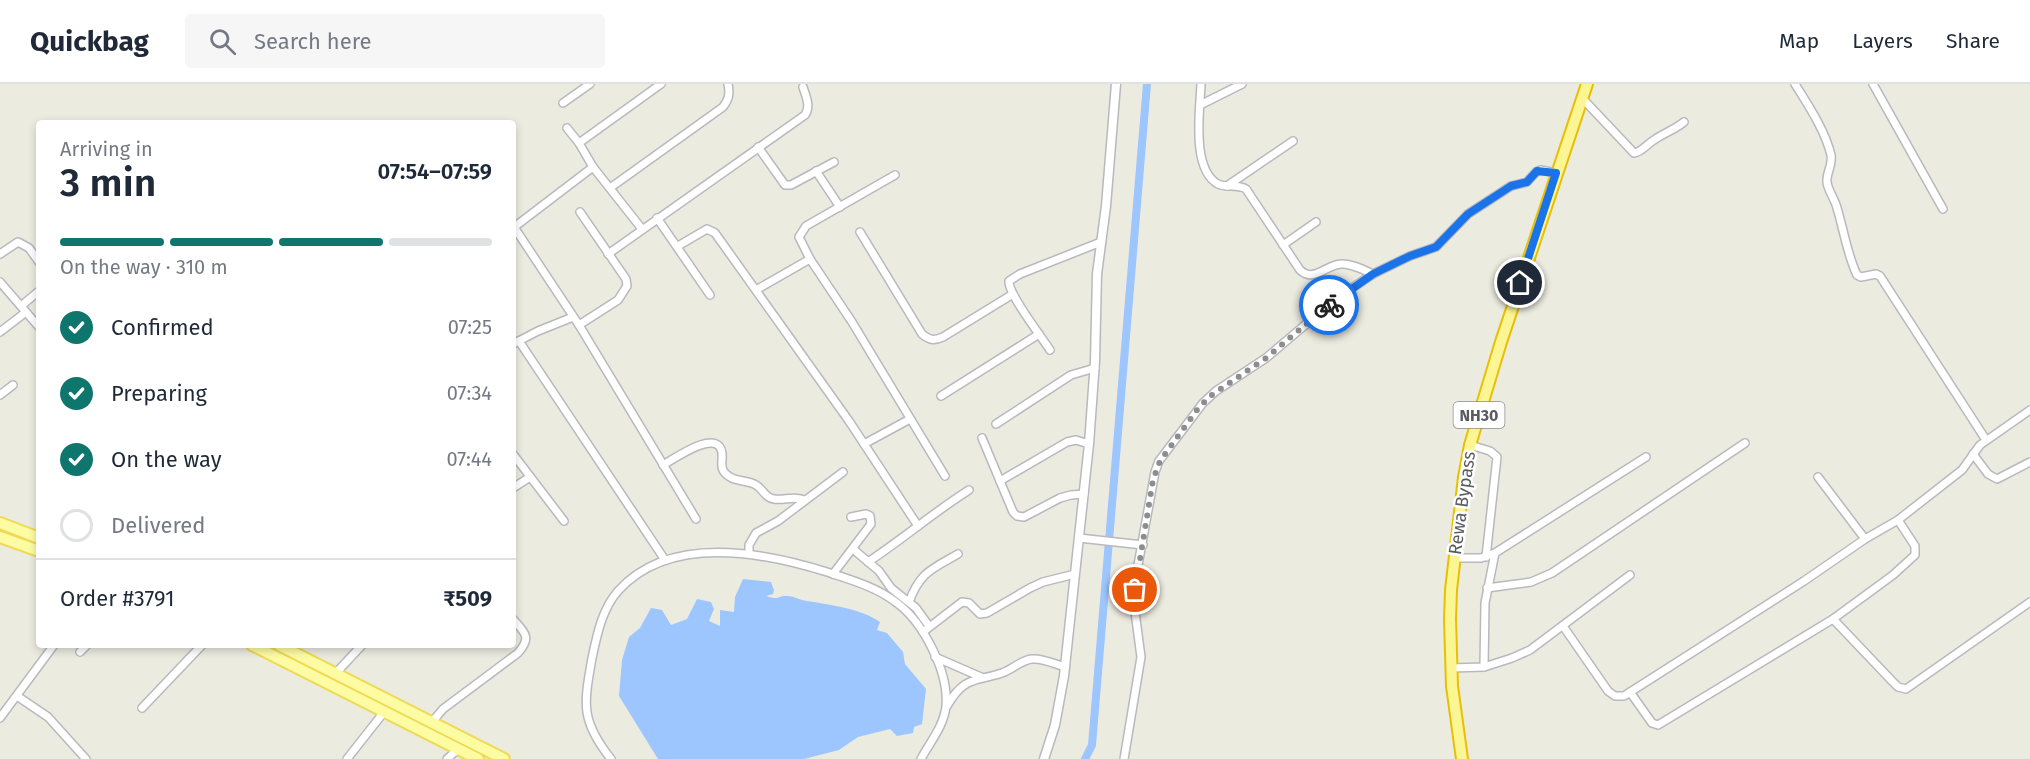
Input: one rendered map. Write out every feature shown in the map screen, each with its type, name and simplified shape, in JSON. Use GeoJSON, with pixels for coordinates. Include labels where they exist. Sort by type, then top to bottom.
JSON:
{"type":"FeatureCollection","features":[{"type":"Feature","properties":{"kind":"highway","name":"Rewa Bypass"},"geometry":{"type":"LineString","coordinates":[[1461,759],[1451,668],[1449,619],[1454,558],[1470,445],[1501,342],[1587,84]]}},
{"type":"Feature","properties":{"kind":"main road"},"geometry":{"type":"LineString","coordinates":[[3,524],[36,537]]}},
{"type":"Feature","properties":{"kind":"main road"},"geometry":{"type":"LineString","coordinates":[[1,537],[36,550]]}},
{"type":"Feature","properties":{"kind":"main road"},"geometry":{"type":"LineString","coordinates":[[258,648],[478,759]]}},
{"type":"Feature","properties":{"kind":"main road"},"geometry":{"type":"LineString","coordinates":[[285,648],[504,759]]}},
{"type":"Feature","properties":{"kind":"street"},"geometry":{"type":"LineString","coordinates":[[564,103],[590,84]]}},
{"type":"Feature","properties":{"kind":"street"},"geometry":{"type":"LineString","coordinates":[[579,143],[661,84]]}},
{"type":"Feature","properties":{"kind":"street"},"geometry":{"type":"LineString","coordinates":[[610,188],[723,106],[729,99],[728,84]]}},
{"type":"Feature","properties":{"kind":"street"},"geometry":{"type":"LineString","coordinates":[[1044,759],[1055,725],[1065,667],[1075,574],[1082,539],[1095,368],[1097,274],[1106,206],[1116,84]]}},
{"type":"Feature","properties":{"kind":"street"},"geometry":{"type":"LineString","coordinates":[[1201,84],[1199,136],[1202,158],[1213,180],[1227,186],[1240,186],[1246,189],[1300,270],[1308,276],[1334,265],[1344,264],[1373,274]]}},
{"type":"Feature","properties":{"kind":"street"},"geometry":{"type":"LineString","coordinates":[[1200,105],[1242,84]]}},
{"type":"Feature","properties":{"kind":"street"},"geometry":{"type":"LineString","coordinates":[[1795,84],[1810,108],[1831,154],[1832,163],[1828,186],[1836,202],[1844,239],[1857,276],[1876,274],[1881,276],[1986,440]]}},
{"type":"Feature","properties":{"kind":"street"},"geometry":{"type":"LineString","coordinates":[[1874,84],[1943,209]]}},
{"type":"Feature","properties":{"kind":"street"},"geometry":{"type":"LineString","coordinates":[[608,254],[805,115],[808,105],[803,87]]}},
{"type":"Feature","properties":{"kind":"street"},"geometry":{"type":"LineString","coordinates":[[1582,99],[1636,154],[1653,140],[1673,131],[1684,122]]}},
{"type":"Feature","properties":{"kind":"street"},"geometry":{"type":"LineString","coordinates":[[567,128],[593,167],[642,230]]}},
{"type":"Feature","properties":{"kind":"street"},"geometry":{"type":"LineString","coordinates":[[1227,186],[1293,141]]}},
{"type":"Feature","properties":{"kind":"street"},"geometry":{"type":"LineString","coordinates":[[758,147],[785,185],[791,185],[834,162]]}},
{"type":"Feature","properties":{"kind":"street"},"geometry":{"type":"LineString","coordinates":[[516,225],[593,167]]}},
{"type":"Feature","properties":{"kind":"street"},"geometry":{"type":"LineString","coordinates":[[816,171],[840,207]]}},
{"type":"Feature","properties":{"kind":"street"},"geometry":{"type":"LineString","coordinates":[[1124,759],[1141,657],[1134,601],[1136,576],[1153,480],[1157,466],[1203,403],[1216,391],[1266,358],[1337,298],[1373,274],[1410,256],[1436,247],[1468,214],[1511,186],[1527,182],[1536,172],[1556,173]]}},
{"type":"Feature","properties":{"kind":"street"},"geometry":{"type":"LineString","coordinates":[[895,175],[801,231],[799,237],[810,259],[852,322],[945,476]]}},
{"type":"Feature","properties":{"kind":"street"},"geometry":{"type":"LineString","coordinates":[[579,325],[618,300],[627,286],[626,279],[580,212]]}},
{"type":"Feature","properties":{"kind":"street"},"geometry":{"type":"LineString","coordinates":[[657,218],[710,295]]}},
{"type":"Feature","properties":{"kind":"street"},"geometry":{"type":"LineString","coordinates":[[1283,245],[1316,222]]}},
{"type":"Feature","properties":{"kind":"street"},"geometry":{"type":"LineString","coordinates":[[516,230],[579,325],[696,519]]}},
{"type":"Feature","properties":{"kind":"street"},"geometry":{"type":"LineString","coordinates":[[678,246],[703,231],[710,230],[715,233],[864,444],[918,526]]}},
{"type":"Feature","properties":{"kind":"street"},"geometry":{"type":"LineString","coordinates":[[860,232],[922,334],[928,339],[935,340],[943,337],[1013,294]]}},
{"type":"Feature","properties":{"kind":"street"},"geometry":{"type":"LineString","coordinates":[[0,254],[18,242],[30,248],[36,257]]}},
{"type":"Feature","properties":{"kind":"street"},"geometry":{"type":"LineString","coordinates":[[1050,350],[1008,284],[1012,278],[1101,242]]}},
{"type":"Feature","properties":{"kind":"street"},"geometry":{"type":"LineString","coordinates":[[756,290],[810,259]]}},
{"type":"Feature","properties":{"kind":"street"},"geometry":{"type":"LineString","coordinates":[[0,282],[36,323]]}},
{"type":"Feature","properties":{"kind":"street"},"geometry":{"type":"LineString","coordinates":[[0,332],[36,295]]}},
{"type":"Feature","properties":{"kind":"street"},"geometry":{"type":"LineString","coordinates":[[573,317],[516,342],[665,560]]}},
{"type":"Feature","properties":{"kind":"street"},"geometry":{"type":"LineString","coordinates":[[941,396],[1039,334]]}},
{"type":"Feature","properties":{"kind":"street"},"geometry":{"type":"LineString","coordinates":[[996,424],[1071,375],[1095,368]]}},
{"type":"Feature","properties":{"kind":"street"},"geometry":{"type":"LineString","coordinates":[[0,395],[13,385]]}},
{"type":"Feature","properties":{"kind":"street"},"geometry":{"type":"LineString","coordinates":[[1563,626],[1608,691],[1619,697],[1630,692],[1804,581],[1865,539],[1898,520],[1962,470],[1986,440],[2030,411]]}},
{"type":"Feature","properties":{"kind":"street"},"geometry":{"type":"LineString","coordinates":[[864,444],[910,419]]}},
{"type":"Feature","properties":{"kind":"street"},"geometry":{"type":"LineString","coordinates":[[982,438],[1013,512],[1019,517],[1024,517],[1065,496],[1084,494]]}},
{"type":"Feature","properties":{"kind":"street"},"geometry":{"type":"LineString","coordinates":[[1000,481],[1067,442],[1076,440],[1089,444]]}},
{"type":"Feature","properties":{"kind":"street"},"geometry":{"type":"LineString","coordinates":[[663,465],[702,443],[710,442],[720,448],[722,469],[732,478],[756,484],[770,499],[795,497],[805,500]]}},
{"type":"Feature","properties":{"kind":"street"},"geometry":{"type":"LineString","coordinates":[[1487,588],[1531,582],[1551,573],[1745,443]]}},
{"type":"Feature","properties":{"kind":"street"},"geometry":{"type":"LineString","coordinates":[[1470,445],[1490,451],[1497,457],[1486,557]]}},
{"type":"Feature","properties":{"kind":"street"},"geometry":{"type":"LineString","coordinates":[[1973,454],[1988,474],[1997,479],[2030,462]]}},
{"type":"Feature","properties":{"kind":"street"},"geometry":{"type":"LineString","coordinates":[[1454,558],[1486,557],[1496,553],[1646,457]]}},
{"type":"Feature","properties":{"kind":"street"},"geometry":{"type":"LineString","coordinates":[[516,458],[564,521]]}},
{"type":"Feature","properties":{"kind":"street"},"geometry":{"type":"LineString","coordinates":[[749,554],[749,544],[756,533],[778,521],[843,472]]}},
{"type":"Feature","properties":{"kind":"street"},"geometry":{"type":"LineString","coordinates":[[516,486],[530,477]]}},
{"type":"Feature","properties":{"kind":"street"},"geometry":{"type":"LineString","coordinates":[[1818,477],[1865,539]]}},
{"type":"Feature","properties":{"kind":"street"},"geometry":{"type":"LineString","coordinates":[[868,562],[943,506],[969,490]]}},
{"type":"Feature","properties":{"kind":"street"},"geometry":{"type":"LineString","coordinates":[[833,574],[871,524],[866,514],[851,517]]}},
{"type":"Feature","properties":{"kind":"street"},"geometry":{"type":"LineString","coordinates":[[1630,692],[1649,720],[1658,725],[1833,619],[1893,575],[1915,555],[1915,546],[1898,520]]}},
{"type":"Feature","properties":{"kind":"street"},"geometry":{"type":"LineString","coordinates":[[1,537],[3,524]]}},
{"type":"Feature","properties":{"kind":"street"},"geometry":{"type":"LineString","coordinates":[[1082,539],[1143,545]]}},
{"type":"Feature","properties":{"kind":"street"},"geometry":{"type":"LineString","coordinates":[[853,549],[879,571],[891,588],[916,608],[929,626]]}},
{"type":"Feature","properties":{"kind":"street"},"geometry":{"type":"LineString","coordinates":[[611,759],[597,742],[588,723],[585,707],[596,639],[604,613],[616,592],[643,571],[665,560],[697,555],[737,552],[774,558],[858,582],[890,598],[912,615],[935,657],[944,679],[946,708]]}},
{"type":"Feature","properties":{"kind":"street"},"geometry":{"type":"LineString","coordinates":[[1484,667],[1487,588],[1496,553]]}},
{"type":"Feature","properties":{"kind":"street"},"geometry":{"type":"LineString","coordinates":[[909,602],[914,588],[926,573],[958,554]]}},
{"type":"Feature","properties":{"kind":"street"},"geometry":{"type":"LineString","coordinates":[[922,632],[962,602],[969,603],[978,612],[984,614],[1036,585],[1075,574]]}},
{"type":"Feature","properties":{"kind":"street"},"geometry":{"type":"LineString","coordinates":[[1451,668],[1484,667],[1530,650],[1630,575]]}},
{"type":"Feature","properties":{"kind":"street"},"geometry":{"type":"LineString","coordinates":[[1833,619],[1898,687],[1906,689],[2030,602]]}},
{"type":"Feature","properties":{"kind":"street"},"geometry":{"type":"LineString","coordinates":[[432,722],[443,709],[518,653],[526,644],[525,633],[516,622]]}},
{"type":"Feature","properties":{"kind":"street"},"geometry":{"type":"LineString","coordinates":[[0,718],[52,648]]}},
{"type":"Feature","properties":{"kind":"street"},"geometry":{"type":"LineString","coordinates":[[80,652],[84,648]]}},
{"type":"Feature","properties":{"kind":"street"},"geometry":{"type":"LineString","coordinates":[[142,708],[199,648]]}},
{"type":"Feature","properties":{"kind":"street"},"geometry":{"type":"LineString","coordinates":[[336,673],[359,648]]}},
{"type":"Feature","properties":{"kind":"street"},"geometry":{"type":"LineString","coordinates":[[935,657],[981,677]]}},
{"type":"Feature","properties":{"kind":"street"},"geometry":{"type":"LineString","coordinates":[[921,759],[938,730],[946,708],[961,687],[981,677],[1003,672],[1021,662],[1034,659],[1065,667]]}},
{"type":"Feature","properties":{"kind":"street"},"geometry":{"type":"LineString","coordinates":[[18,696],[48,717],[86,759]]}},
{"type":"Feature","properties":{"kind":"street"},"geometry":{"type":"LineString","coordinates":[[347,759],[384,712]]}},
{"type":"Feature","properties":{"kind":"street"},"geometry":{"type":"LineString","coordinates":[[447,759],[460,750],[467,740]]}},
{"type":"Feature","properties":{"kind":"water"},"geometry":{"type":"Polygon","coordinates":[[[743,579],[771,582],[773,594],[766,596],[774,598],[790,596],[842,607],[880,622],[877,630],[887,633],[903,652],[905,664],[926,689],[922,724],[914,727],[913,733],[897,736],[890,729],[858,737],[839,750],[804,759],[658,759],[619,696],[622,660],[629,637],[640,628],[651,608],[662,610],[671,625],[687,619],[697,599],[711,602],[714,609],[709,621],[720,626],[720,610],[734,612],[735,597],[743,579]]]}},
{"type":"Feature","properties":{"kind":"waterway"},"geometry":{"type":"LineString","coordinates":[[1085,759],[1092,745],[1147,84]]}},
{"type":"Feature","properties":{"kind":"way so far"},"geometry":{"type":"LineString","coordinates":[[1135,590],[1153,480],[1160,461],[1209,397],[1266,358],[1329,305]]}},
{"type":"Feature","properties":{"kind":"route"},"geometry":{"type":"LineString","coordinates":[[1329,305],[1373,274],[1410,256],[1436,247],[1468,214],[1511,186],[1529,181],[1537,171],[1556,173],[1520,283]]}}]}
